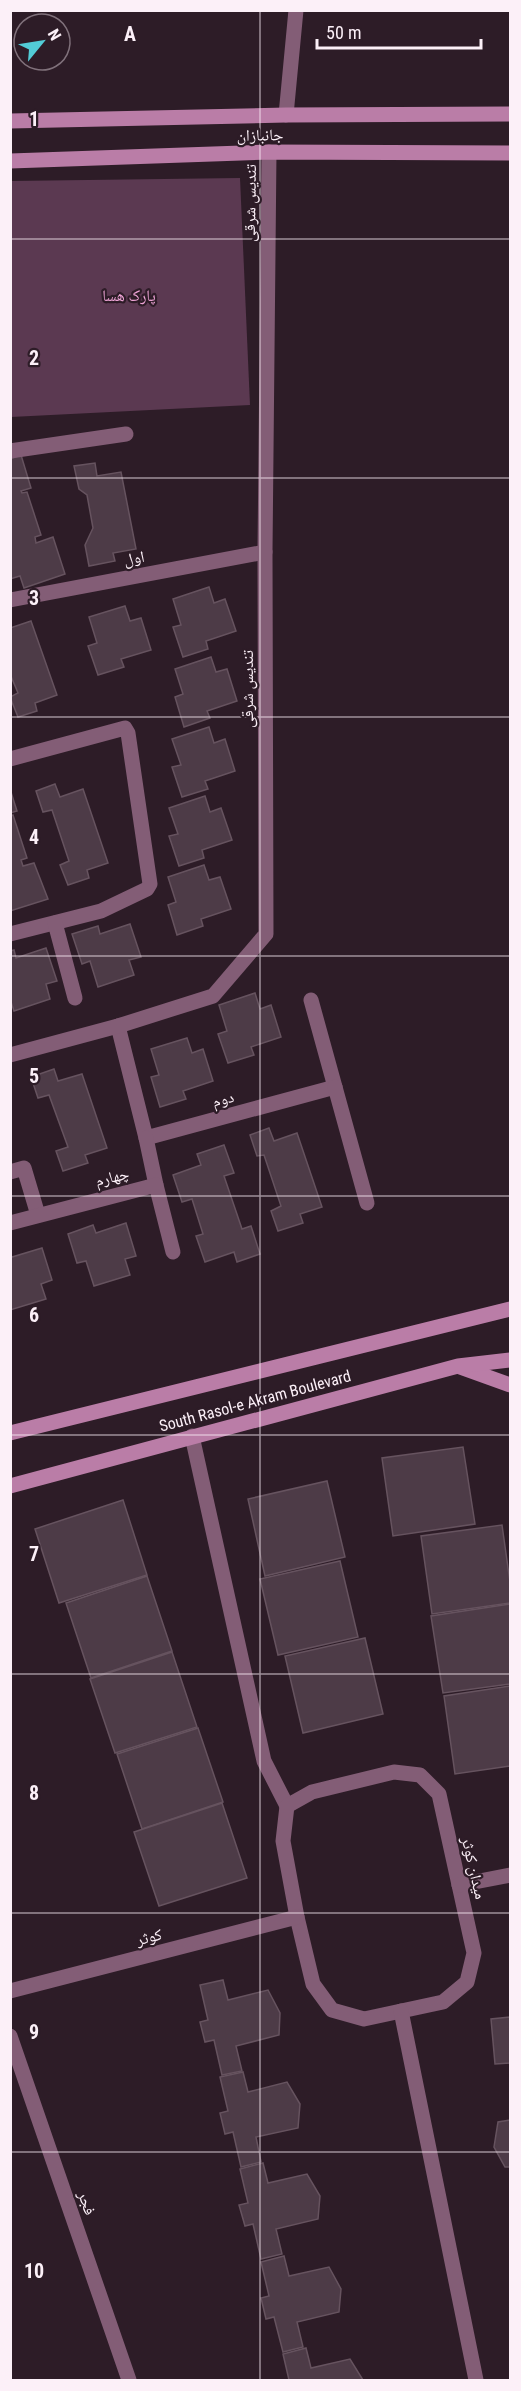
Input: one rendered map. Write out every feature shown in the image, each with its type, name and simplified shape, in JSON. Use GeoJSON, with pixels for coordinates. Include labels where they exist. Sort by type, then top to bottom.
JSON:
{"type":"FeatureCollection","features":[{"type":"Feature","properties":{"kind":"main road","name":"جانبازان"},"geometry":{"type":"LineString","coordinates":[[10,121],[286,115],[510,114]]}},
{"type":"Feature","properties":{"kind":"main road","name":"جانبازان"},"geometry":{"type":"LineString","coordinates":[[10,161],[269,152],[510,153]]}},
{"type":"Feature","properties":{"kind":"main road","name":"South Rasol-e Akram Boulevard"},"geometry":{"type":"LineString","coordinates":[[10,1433],[510,1309]]}},
{"type":"Feature","properties":{"kind":"main road","name":"South Rasol-e Akram Boulevard"},"geometry":{"type":"LineString","coordinates":[[10,1486],[458,1366],[510,1360]]}},
{"type":"Feature","properties":{"kind":"main road"},"geometry":{"type":"LineString","coordinates":[[458,1366],[510,1385]]}},
{"type":"Feature","properties":{"kind":"street"},"geometry":{"type":"LineString","coordinates":[[286,115],[296,10]]}},
{"type":"Feature","properties":{"kind":"street","name":"تندیس شرقی"},"geometry":{"type":"LineString","coordinates":[[10,1055],[118,1026],[213,996],[266,934],[265,552],[269,152]]}},
{"type":"Feature","properties":{"kind":"street"},"geometry":{"type":"LineString","coordinates":[[10,451],[126,434]]}},
{"type":"Feature","properties":{"kind":"street","name":"اول"},"geometry":{"type":"LineString","coordinates":[[10,600],[265,552]]}},
{"type":"Feature","properties":{"kind":"street"},"geometry":{"type":"LineString","coordinates":[[10,759],[125,728],[128,733],[150,886],[101,911],[10,934]]}},
{"type":"Feature","properties":{"kind":"street"},"geometry":{"type":"LineString","coordinates":[[55,923],[75,998]]}},
{"type":"Feature","properties":{"kind":"street"},"geometry":{"type":"LineString","coordinates":[[311,1000],[367,1203]]}},
{"type":"Feature","properties":{"kind":"street"},"geometry":{"type":"LineString","coordinates":[[118,1026],[173,1252]]}},
{"type":"Feature","properties":{"kind":"street","name":"دوم"},"geometry":{"type":"LineString","coordinates":[[146,1138],[335,1087]]}},
{"type":"Feature","properties":{"kind":"street"},"geometry":{"type":"LineString","coordinates":[[10,1172],[24,1168],[38,1215]]}},
{"type":"Feature","properties":{"kind":"street","name":"چهارم"},"geometry":{"type":"LineString","coordinates":[[10,1223],[156,1185]]}},
{"type":"Feature","properties":{"kind":"street"},"geometry":{"type":"LineString","coordinates":[[192,1436],[264,1761],[287,1806]]}},
{"type":"Feature","properties":{"kind":"street","name":"میدان کوثر"},"geometry":{"type":"LineString","coordinates":[[394,1772],[420,1775],[439,1794],[459,1885],[474,1953],[467,1982],[443,2002],[364,2019],[332,2010],[313,1984],[297,1917],[283,1841],[287,1806],[312,1792],[394,1772]]}},
{"type":"Feature","properties":{"kind":"street"},"geometry":{"type":"LineString","coordinates":[[459,1885],[510,1875]]}},
{"type":"Feature","properties":{"kind":"street","name":"کوثر"},"geometry":{"type":"LineString","coordinates":[[10,1991],[297,1917]]}},
{"type":"Feature","properties":{"kind":"street"},"geometry":{"type":"LineString","coordinates":[[401,2011],[476,2380]]}},
{"type":"Feature","properties":{"kind":"street","name":"فجر"},"geometry":{"type":"LineString","coordinates":[[10,2036],[129,2380]]}},
{"type":"Feature","properties":{"kind":"green space","name":"پارک هسا"},"geometry":{"type":"Polygon","coordinates":[[[240,178],[250,405],[11,417],[11,181],[240,178]]]}},
{"type":"Feature","properties":{"kind":"building"},"geometry":{"type":"Polygon","coordinates":[[[21,455],[31,488],[21,491],[22,493],[27,492],[41,535],[35,537],[36,543],[53,537],[65,574],[24,588],[20,576],[10,579],[10,459],[21,455]]]}},
{"type":"Feature","properties":{"kind":"building"},"geometry":{"type":"Polygon","coordinates":[[[95,463],[97,476],[121,472],[136,549],[113,553],[115,561],[89,566],[85,545],[93,528],[87,495],[79,489],[74,466],[95,463]]]}},
{"type":"Feature","properties":{"kind":"building"},"geometry":{"type":"Polygon","coordinates":[[[209,587],[214,603],[225,599],[236,631],[206,641],[208,649],[183,657],[173,627],[181,625],[173,599],[209,587]]]}},
{"type":"Feature","properties":{"kind":"building"},"geometry":{"type":"Polygon","coordinates":[[[125,606],[130,621],[141,618],[151,650],[121,659],[124,667],[98,675],[88,646],[97,643],[89,617],[125,606]]]}},
{"type":"Feature","properties":{"kind":"building"},"geometry":{"type":"Polygon","coordinates":[[[31,621],[57,695],[35,703],[37,711],[18,717],[10,697],[18,693],[10,674],[10,628],[31,621]]]}},
{"type":"Feature","properties":{"kind":"building"},"geometry":{"type":"Polygon","coordinates":[[[211,657],[216,672],[227,669],[237,701],[207,711],[210,718],[184,727],[175,697],[183,694],[175,669],[211,657]]]}},
{"type":"Feature","properties":{"kind":"building"},"geometry":{"type":"Polygon","coordinates":[[[209,727],[214,743],[225,739],[235,771],[205,781],[208,789],[182,797],[172,767],[181,765],[172,739],[209,727]]]}},
{"type":"Feature","properties":{"kind":"building"},"geometry":{"type":"Polygon","coordinates":[[[55,784],[60,797],[83,789],[108,863],[87,870],[89,878],[68,885],[60,865],[69,861],[52,810],[43,812],[36,791],[55,784]]]}},
{"type":"Feature","properties":{"kind":"building"},"geometry":{"type":"Polygon","coordinates":[[[10,789],[17,811],[10,813],[10,789]]]}},
{"type":"Feature","properties":{"kind":"building"},"geometry":{"type":"Polygon","coordinates":[[[205,796],[210,812],[221,808],[232,840],[202,850],[204,858],[179,866],[169,836],[178,834],[169,808],[205,796]]]}},
{"type":"Feature","properties":{"kind":"building"},"geometry":{"type":"Polygon","coordinates":[[[13,815],[27,858],[21,860],[23,866],[34,863],[48,899],[10,911],[10,816],[13,815]]]}},
{"type":"Feature","properties":{"kind":"building"},"geometry":{"type":"Polygon","coordinates":[[[204,865],[209,880],[220,877],[231,909],[201,919],[203,926],[177,935],[168,905],[176,902],[168,877],[204,865]]]}},
{"type":"Feature","properties":{"kind":"building"},"geometry":{"type":"Polygon","coordinates":[[[130,924],[141,957],[129,960],[134,975],[98,987],[90,961],[82,964],[72,934],[98,926],[100,934],[130,924]]]}},
{"type":"Feature","properties":{"kind":"building"},"geometry":{"type":"Polygon","coordinates":[[[46,948],[57,981],[46,984],[50,999],[14,1011],[10,999],[10,951],[14,950],[16,958],[46,948]]]}},
{"type":"Feature","properties":{"kind":"building"},"geometry":{"type":"Polygon","coordinates":[[[255,993],[260,1009],[271,1005],[281,1037],[251,1047],[254,1055],[228,1063],[218,1034],[227,1031],[219,1005],[255,993]]]}},
{"type":"Feature","properties":{"kind":"building"},"geometry":{"type":"Polygon","coordinates":[[[187,1038],[192,1053],[203,1049],[213,1081],[183,1091],[186,1099],[160,1107],[151,1077],[159,1075],[151,1049],[187,1038]]]}},
{"type":"Feature","properties":{"kind":"building"},"geometry":{"type":"Polygon","coordinates":[[[54,1069],[58,1081],[82,1074],[107,1148],[85,1155],[88,1163],[63,1171],[56,1151],[68,1147],[49,1095],[38,1098],[31,1077],[54,1069]]]}},
{"type":"Feature","properties":{"kind":"building"},"geometry":{"type":"Polygon","coordinates":[[[269,1128],[274,1141],[297,1133],[322,1207],[300,1214],[303,1223],[278,1231],[271,1211],[281,1206],[264,1155],[257,1156],[250,1135],[269,1128]]]}},
{"type":"Feature","properties":{"kind":"building"},"geometry":{"type":"Polygon","coordinates":[[[224,1145],[234,1173],[224,1176],[242,1229],[251,1226],[260,1254],[237,1262],[234,1252],[205,1262],[196,1236],[203,1234],[192,1199],[182,1202],[173,1175],[201,1165],[197,1154],[224,1145]]]}},
{"type":"Feature","properties":{"kind":"building"},"geometry":{"type":"Polygon","coordinates":[[[126,1223],[136,1256],[125,1259],[130,1275],[94,1286],[86,1261],[77,1263],[68,1234],[93,1225],[96,1233],[126,1223]]]}},
{"type":"Feature","properties":{"kind":"building"},"geometry":{"type":"Polygon","coordinates":[[[42,1248],[52,1280],[41,1284],[46,1299],[10,1310],[10,1253],[12,1257],[42,1248]]]}},
{"type":"Feature","properties":{"kind":"building"},"geometry":{"type":"Polygon","coordinates":[[[463,1447],[475,1524],[393,1536],[382,1458],[463,1447]]]}},
{"type":"Feature","properties":{"kind":"building"},"geometry":{"type":"Polygon","coordinates":[[[327,1481],[345,1557],[265,1576],[248,1499],[327,1481]]]}},
{"type":"Feature","properties":{"kind":"building"},"geometry":{"type":"Polygon","coordinates":[[[123,1500],[147,1575],[59,1603],[35,1529],[123,1500]]]}},
{"type":"Feature","properties":{"kind":"building"},"geometry":{"type":"Polygon","coordinates":[[[502,1525],[510,1582],[510,1603],[432,1614],[421,1536],[502,1525]]]}},
{"type":"Feature","properties":{"kind":"building"},"geometry":{"type":"Polygon","coordinates":[[[340,1561],[358,1637],[278,1655],[260,1579],[340,1561]]]}},
{"type":"Feature","properties":{"kind":"building"},"geometry":{"type":"Polygon","coordinates":[[[147,1576],[172,1651],[91,1678],[66,1603],[147,1576]]]}},
{"type":"Feature","properties":{"kind":"building"},"geometry":{"type":"Polygon","coordinates":[[[510,1604],[510,1684],[443,1693],[431,1616],[510,1604]]]}},
{"type":"Feature","properties":{"kind":"building"},"geometry":{"type":"Polygon","coordinates":[[[365,1638],[383,1714],[303,1733],[285,1656],[365,1638]]]}},
{"type":"Feature","properties":{"kind":"building"},"geometry":{"type":"Polygon","coordinates":[[[172,1652],[197,1727],[115,1753],[90,1679],[172,1652]]]}},
{"type":"Feature","properties":{"kind":"building"},"geometry":{"type":"Polygon","coordinates":[[[510,1686],[510,1766],[455,1774],[444,1696],[510,1686]]]}},
{"type":"Feature","properties":{"kind":"building"},"geometry":{"type":"Polygon","coordinates":[[[198,1728],[223,1802],[142,1829],[117,1754],[198,1728]]]}},
{"type":"Feature","properties":{"kind":"building"},"geometry":{"type":"Polygon","coordinates":[[[222,1803],[247,1878],[159,1906],[134,1832],[222,1803]]]}},
{"type":"Feature","properties":{"kind":"building"},"geometry":{"type":"Polygon","coordinates":[[[223,1980],[228,2000],[268,1990],[280,2013],[279,2035],[236,2046],[242,2071],[222,2075],[214,2040],[205,2042],[200,2022],[208,2020],[200,1985],[223,1980]]]}},
{"type":"Feature","properties":{"kind":"building"},"geometry":{"type":"Polygon","coordinates":[[[510,2017],[510,2063],[495,2064],[491,2019],[510,2017]]]}},
{"type":"Feature","properties":{"kind":"building"},"geometry":{"type":"Polygon","coordinates":[[[243,2072],[248,2092],[287,2082],[300,2104],[298,2128],[256,2137],[261,2162],[241,2167],[233,2132],[225,2134],[220,2113],[228,2111],[220,2077],[243,2072]]]}},
{"type":"Feature","properties":{"kind":"building"},"geometry":{"type":"Polygon","coordinates":[[[510,2120],[510,2167],[505,2167],[494,2147],[498,2122],[510,2120]]]}},
{"type":"Feature","properties":{"kind":"building"},"geometry":{"type":"Polygon","coordinates":[[[263,2163],[268,2183],[307,2174],[320,2196],[318,2219],[276,2229],[282,2254],[261,2259],[253,2224],[245,2226],[239,2205],[248,2203],[240,2169],[263,2163]]]}},
{"type":"Feature","properties":{"kind":"building"},"geometry":{"type":"Polygon","coordinates":[[[284,2256],[289,2276],[329,2267],[341,2289],[339,2312],[297,2322],[303,2347],[283,2352],[274,2317],[266,2319],[261,2298],[269,2296],[261,2262],[284,2256]]]}},
{"type":"Feature","properties":{"kind":"building"},"geometry":{"type":"Polygon","coordinates":[[[306,2348],[311,2368],[350,2359],[363,2380],[289,2380],[283,2354],[306,2348]]]}}]}
